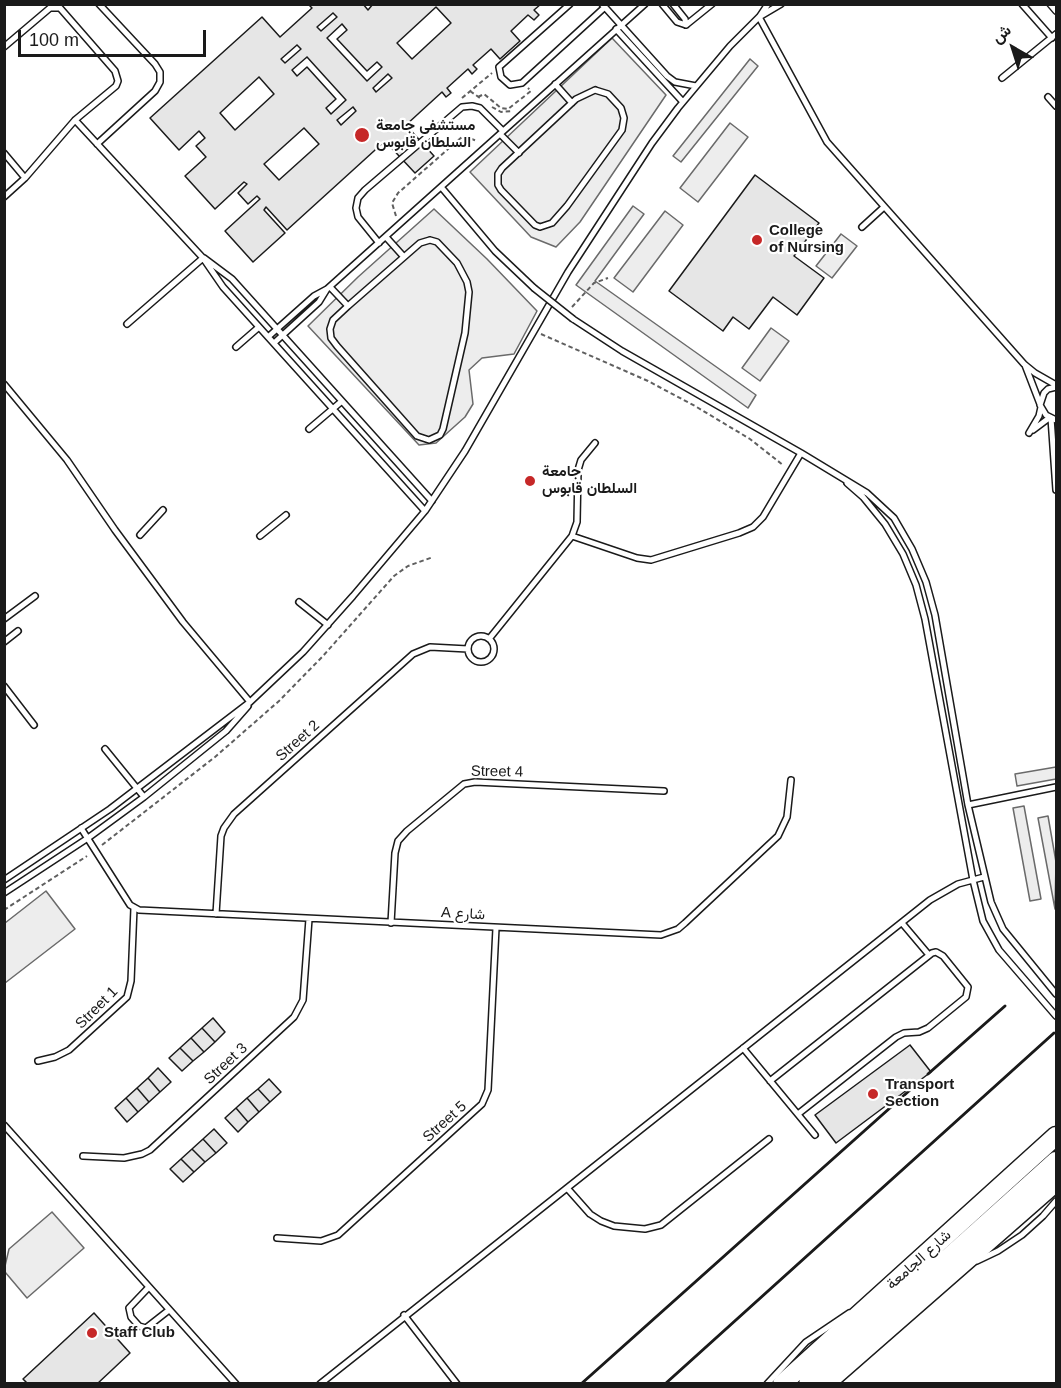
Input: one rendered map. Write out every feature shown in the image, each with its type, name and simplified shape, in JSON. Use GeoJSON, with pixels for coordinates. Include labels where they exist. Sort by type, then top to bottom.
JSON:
{"type":"FeatureCollection","features":[{"type":"Feature","properties":{"kind":"main road","name":"شارع الجامعة"},"geometry":{"type":"LineString","coordinates":[[782,1383],[1056,1136]]}},
{"type":"Feature","properties":{"kind":"main road","name":"شارع الجامعة"},"geometry":{"type":"LineString","coordinates":[[808,1383],[1056,1161]]}},
{"type":"Feature","properties":{"kind":"main road"},"geometry":{"type":"LineString","coordinates":[[825,1383],[1056,1182]]}},
{"type":"Feature","properties":{"kind":"lane"},"geometry":{"type":"LineString","coordinates":[[98,144],[155,91],[160,82],[160,72],[155,63],[99,4]]}},
{"type":"Feature","properties":{"kind":"lane"},"geometry":{"type":"LineString","coordinates":[[570,4],[499,67],[501,77],[510,85],[522,83],[603,6],[683,102]]}},
{"type":"Feature","properties":{"kind":"lane"},"geometry":{"type":"LineString","coordinates":[[268,337],[314,296],[328,288],[442,188],[645,4]]}},
{"type":"Feature","properties":{"kind":"lane"},"geometry":{"type":"LineString","coordinates":[[662,4],[677,22],[686,25]]}},
{"type":"Feature","properties":{"kind":"lane"},"geometry":{"type":"LineString","coordinates":[[673,4],[685,18],[686,25]]}},
{"type":"Feature","properties":{"kind":"lane"},"geometry":{"type":"LineString","coordinates":[[686,25],[712,4]]}},
{"type":"Feature","properties":{"kind":"lane"},"geometry":{"type":"LineString","coordinates":[[759,18],[768,4]]}},
{"type":"Feature","properties":{"kind":"lane"},"geometry":{"type":"LineString","coordinates":[[4,880],[137,789],[250,702],[278,677],[328,625],[432,501],[465,451],[568,272],[633,170],[683,102],[730,46],[759,18],[781,4]]}},
{"type":"Feature","properties":{"kind":"lane"},"geometry":{"type":"LineString","coordinates":[[1002,78],[1054,36],[1022,4]]}},
{"type":"Feature","properties":{"kind":"lane"},"geometry":{"type":"LineString","coordinates":[[1050,4],[1056,11]]}},
{"type":"Feature","properties":{"kind":"lane"},"geometry":{"type":"LineString","coordinates":[[4,47],[51,8],[56,7],[64,12],[118,75],[116,86],[75,120],[25,178],[4,197]]}},
{"type":"Feature","properties":{"kind":"lane"},"geometry":{"type":"LineString","coordinates":[[759,18],[819,131],[1024,364],[1056,386]]}},
{"type":"Feature","properties":{"kind":"lane"},"geometry":{"type":"LineString","coordinates":[[619,27],[667,76],[675,82],[696,86]]}},
{"type":"Feature","properties":{"kind":"lane"},"geometry":{"type":"LineString","coordinates":[[555,84],[572,104]]}},
{"type":"Feature","properties":{"kind":"lane"},"geometry":{"type":"LineString","coordinates":[[595,90],[608,94],[621,108],[624,118],[622,130],[567,206],[552,223],[546,226],[535,225],[498,185],[498,174],[519,153],[585,93],[595,90]]}},
{"type":"Feature","properties":{"kind":"lane"},"geometry":{"type":"LineString","coordinates":[[1048,97],[1056,106]]}},
{"type":"Feature","properties":{"kind":"lane"},"geometry":{"type":"LineString","coordinates":[[379,243],[358,217],[356,208],[358,198],[454,112],[462,107],[480,108],[519,153]]}},
{"type":"Feature","properties":{"kind":"lane"},"geometry":{"type":"LineString","coordinates":[[75,120],[203,258],[216,278],[425,511]]}},
{"type":"Feature","properties":{"kind":"lane"},"geometry":{"type":"LineString","coordinates":[[4,153],[25,178]]}},
{"type":"Feature","properties":{"kind":"lane"},"geometry":{"type":"LineString","coordinates":[[442,188],[495,251],[534,288],[573,319],[622,351],[837,474],[867,493],[894,518],[912,549],[926,582],[935,615],[968,805],[991,902],[1003,929],[1056,994]]}},
{"type":"Feature","properties":{"kind":"lane"},"geometry":{"type":"LineString","coordinates":[[862,227],[884,207]]}},
{"type":"Feature","properties":{"kind":"lane"},"geometry":{"type":"LineString","coordinates":[[386,237],[404,257]]}},
{"type":"Feature","properties":{"kind":"lane"},"geometry":{"type":"LineString","coordinates":[[430,240],[437,242],[457,263],[467,282],[469,292],[465,333],[443,429],[435,438],[423,439],[417,436],[331,338],[330,329],[333,320],[348,306],[420,243],[430,240]]}},
{"type":"Feature","properties":{"kind":"lane"},"geometry":{"type":"LineString","coordinates":[[127,324],[203,258]]}},
{"type":"Feature","properties":{"kind":"lane"},"geometry":{"type":"LineString","coordinates":[[203,258],[232,279],[432,501]]}},
{"type":"Feature","properties":{"kind":"lane"},"geometry":{"type":"LineString","coordinates":[[328,288],[348,306]]}},
{"type":"Feature","properties":{"kind":"lane"},"geometry":{"type":"LineString","coordinates":[[274,343],[319,302],[328,288]]}},
{"type":"Feature","properties":{"kind":"lane"},"geometry":{"type":"LineString","coordinates":[[236,347],[259,327]]}},
{"type":"Feature","properties":{"kind":"lane"},"geometry":{"type":"LineString","coordinates":[[1024,364],[1041,406],[1052,419],[1056,490]]}},
{"type":"Feature","properties":{"kind":"lane"},"geometry":{"type":"LineString","coordinates":[[4,384],[67,460],[183,622],[250,702]]}},
{"type":"Feature","properties":{"kind":"lane"},"geometry":{"type":"LineString","coordinates":[[1052,419],[1029,433],[1039,417],[1044,393],[1056,386]]}},
{"type":"Feature","properties":{"kind":"lane"},"geometry":{"type":"LineString","coordinates":[[309,429],[342,401]]}},
{"type":"Feature","properties":{"kind":"lane"},"geometry":{"type":"LineString","coordinates":[[489,639],[572,536],[577,522],[578,470],[581,460],[595,443]]}},
{"type":"Feature","properties":{"kind":"lane"},"geometry":{"type":"LineString","coordinates":[[572,536],[637,558],[651,560],[753,527],[764,517],[801,453]]}},
{"type":"Feature","properties":{"kind":"lane"},"geometry":{"type":"LineString","coordinates":[[837,474],[863,498],[885,524],[903,554],[916,585],[925,619],[983,921],[990,936],[1015,970],[1056,1016]]}},
{"type":"Feature","properties":{"kind":"lane"},"geometry":{"type":"LineString","coordinates":[[140,535],[163,510]]}},
{"type":"Feature","properties":{"kind":"lane"},"geometry":{"type":"LineString","coordinates":[[260,536],[286,515]]}},
{"type":"Feature","properties":{"kind":"lane"},"geometry":{"type":"LineString","coordinates":[[4,619],[34,596]]}},
{"type":"Feature","properties":{"kind":"lane"},"geometry":{"type":"LineString","coordinates":[[299,602],[328,625]]}},
{"type":"Feature","properties":{"kind":"lane"},"geometry":{"type":"LineString","coordinates":[[4,642],[18,631]]}},
{"type":"Feature","properties":{"kind":"lane"},"geometry":{"type":"LineString","coordinates":[[480,636],[489,639],[494,652],[484,662],[475,661],[468,649],[472,640],[480,636]]}},
{"type":"Feature","properties":{"kind":"lane","name":"Street 2"},"geometry":{"type":"LineString","coordinates":[[216,914],[221,836],[234,814],[413,654],[430,647],[468,649]]}},
{"type":"Feature","properties":{"kind":"lane"},"geometry":{"type":"LineString","coordinates":[[4,686],[34,725]]}},
{"type":"Feature","properties":{"kind":"lane"},"geometry":{"type":"LineString","coordinates":[[4,893],[88,838],[144,797],[226,731],[250,702]]}},
{"type":"Feature","properties":{"kind":"lane"},"geometry":{"type":"LineString","coordinates":[[105,749],[144,797]]}},
{"type":"Feature","properties":{"kind":"lane","name":"A شارع"},"geometry":{"type":"LineString","coordinates":[[134,908],[309,919],[661,935],[678,929],[778,836],[787,817],[791,780]]}},
{"type":"Feature","properties":{"kind":"lane","name":"Street 4"},"geometry":{"type":"LineString","coordinates":[[391,922],[395,853],[398,841],[406,831],[464,784],[475,782],[664,790]]}},
{"type":"Feature","properties":{"kind":"lane"},"geometry":{"type":"LineString","coordinates":[[968,805],[1056,787]]}},
{"type":"Feature","properties":{"kind":"lane"},"geometry":{"type":"LineString","coordinates":[[81,828],[134,908]]}},
{"type":"Feature","properties":{"kind":"lane"},"geometry":{"type":"LineString","coordinates":[[320,1383],[902,922],[944,891],[984,877]]}},
{"type":"Feature","properties":{"kind":"lane","name":"Street 1"},"geometry":{"type":"LineString","coordinates":[[38,1061],[55,1057],[69,1050],[127,997],[131,981],[134,908]]}},
{"type":"Feature","properties":{"kind":"lane","name":"Street 3"},"geometry":{"type":"LineString","coordinates":[[83,1156],[124,1158],[150,1150],[294,1017],[303,1000],[309,919]]}},
{"type":"Feature","properties":{"kind":"lane"},"geometry":{"type":"LineString","coordinates":[[902,922],[929,955]]}},
{"type":"Feature","properties":{"kind":"lane","name":"Street 5"},"geometry":{"type":"LineString","coordinates":[[277,1238],[321,1241],[338,1235],[482,1104],[488,1090],[496,928]]}},
{"type":"Feature","properties":{"kind":"lane"},"geometry":{"type":"LineString","coordinates":[[770,1081],[929,955],[936,952],[943,956],[968,987],[966,997],[928,1028],[896,1037],[798,1114]]}},
{"type":"Feature","properties":{"kind":"lane"},"geometry":{"type":"LineString","coordinates":[[743,1048],[815,1135]]}},
{"type":"Feature","properties":{"kind":"lane"},"geometry":{"type":"LineString","coordinates":[[4,1125],[236,1383]]}},
{"type":"Feature","properties":{"kind":"lane"},"geometry":{"type":"LineString","coordinates":[[567,1188],[590,1214],[601,1221],[614,1226],[645,1229],[661,1224],[769,1139]]}},
{"type":"Feature","properties":{"kind":"lane"},"geometry":{"type":"LineString","coordinates":[[959,1268],[1010,1243],[1033,1226],[1056,1201]]}},
{"type":"Feature","properties":{"kind":"lane"},"geometry":{"type":"LineString","coordinates":[[148,1287],[129,1308],[131,1317],[139,1326],[146,1328],[169,1310]]}},
{"type":"Feature","properties":{"kind":"lane"},"geometry":{"type":"LineString","coordinates":[[767,1383],[792,1355],[814,1336],[872,1302]]}},
{"type":"Feature","properties":{"kind":"lane"},"geometry":{"type":"LineString","coordinates":[[404,1315],[456,1383]]}},
{"type":"Feature","properties":{"kind":"path"},"geometry":{"type":"LineString","coordinates":[[462,107],[458,102],[499,67]]}},
{"type":"Feature","properties":{"kind":"path"},"geometry":{"type":"LineString","coordinates":[[478,97],[484,94],[501,108],[508,108],[531,91],[522,83]]}},
{"type":"Feature","properties":{"kind":"path"},"geometry":{"type":"LineString","coordinates":[[470,91],[501,112],[513,111],[524,103],[529,108]]}},
{"type":"Feature","properties":{"kind":"path"},"geometry":{"type":"LineString","coordinates":[[402,223],[394,214],[392,204],[398,193],[436,158],[463,136],[476,141],[485,148]]}},
{"type":"Feature","properties":{"kind":"path"},"geometry":{"type":"LineString","coordinates":[[574,304],[594,283],[608,278]]}},
{"type":"Feature","properties":{"kind":"path"},"geometry":{"type":"LineString","coordinates":[[535,332],[648,381],[695,406],[750,439],[791,471]]}},
{"type":"Feature","properties":{"kind":"shaded area"},"geometry":{"type":"Polygon","coordinates":[[[612,38],[666,95],[580,222],[556,247],[531,237],[470,172],[612,38]]]}},
{"type":"Feature","properties":{"kind":"shaded area"},"geometry":{"type":"Polygon","coordinates":[[[750,59],[758,66],[681,162],[673,156],[750,59]]]}},
{"type":"Feature","properties":{"kind":"shaded area"},"geometry":{"type":"Polygon","coordinates":[[[730,123],[748,137],[698,202],[680,188],[730,123]]]}},
{"type":"Feature","properties":{"kind":"shaded area"},"geometry":{"type":"Polygon","coordinates":[[[633,206],[644,214],[595,281],[756,395],[748,408],[576,285],[633,206]]]}},
{"type":"Feature","properties":{"kind":"shaded area"},"geometry":{"type":"Polygon","coordinates":[[[434,209],[537,311],[514,354],[482,358],[469,370],[473,404],[465,417],[436,443],[419,445],[308,326],[358,277],[434,209]]]}},
{"type":"Feature","properties":{"kind":"shaded area"},"geometry":{"type":"Polygon","coordinates":[[[665,211],[683,225],[633,292],[614,278],[665,211]]]}},
{"type":"Feature","properties":{"kind":"shaded area"},"geometry":{"type":"Polygon","coordinates":[[[841,234],[857,246],[832,278],[816,266],[841,234]]]}},
{"type":"Feature","properties":{"kind":"shaded area"},"geometry":{"type":"Polygon","coordinates":[[[771,328],[789,341],[760,381],[742,368],[771,328]]]}},
{"type":"Feature","properties":{"kind":"shaded area"},"geometry":{"type":"Polygon","coordinates":[[[1056,767],[1056,779],[1017,786],[1015,774],[1056,767]]]}},
{"type":"Feature","properties":{"kind":"shaded area"},"geometry":{"type":"Polygon","coordinates":[[[1024,806],[1041,899],[1030,901],[1013,808],[1024,806]]]}},
{"type":"Feature","properties":{"kind":"shaded area"},"geometry":{"type":"Polygon","coordinates":[[[1048,816],[1056,862],[1055,909],[1038,818],[1048,816]]]}},
{"type":"Feature","properties":{"kind":"shaded area"},"geometry":{"type":"Polygon","coordinates":[[[46,891],[75,929],[5,983],[5,923],[46,891]]]}},
{"type":"Feature","properties":{"kind":"shaded area"},"geometry":{"type":"Polygon","coordinates":[[[52,1212],[84,1248],[27,1298],[5,1272],[9,1249],[52,1212]]]}},
{"type":"Feature","properties":{"kind":"building","name":"مستشفى جامعة السلطان قابوس"},"geometry":{"type":"Polygon","coordinates":[[[308,4],[363,4],[368,10],[373,4],[541,4],[534,10],[539,15],[534,20],[528,15],[511,31],[520,41],[500,59],[491,49],[473,65],[477,69],[472,74],[468,69],[447,88],[451,93],[446,97],[442,92],[406,125],[434,156],[415,173],[385,141],[287,230],[266,207],[264,210],[285,233],[253,262],[225,231],[260,199],[257,196],[248,204],[238,193],[247,184],[244,182],[215,209],[185,176],[206,157],[196,146],[205,138],[199,131],[179,150],[150,118],[262,17],[280,37],[312,8],[308,4]],[[436,7],[397,43],[412,59],[451,23],[436,7]],[[333,13],[317,27],[321,31],[337,17],[333,13]],[[342,24],[327,38],[367,81],[382,67],[377,62],[367,71],[337,39],[347,30],[342,24]],[[297,45],[281,59],[285,63],[301,49],[297,45]],[[307,57],[292,70],[297,76],[307,67],[336,99],[326,108],[331,114],[346,100],[307,57]],[[388,74],[373,88],[376,92],[392,78],[388,74]],[[259,77],[220,113],[235,130],[274,94],[259,77]],[[353,107],[337,120],[341,125],[356,111],[353,107]],[[304,128],[264,164],[279,180],[319,144],[304,128]]]}},
{"type":"Feature","properties":{"kind":"building","name":"College of Nursing"},"geometry":{"type":"Polygon","coordinates":[[[755,175],[819,223],[794,256],[824,278],[797,315],[773,297],[749,329],[733,317],[723,331],[669,291],[755,175]]]}},
{"type":"Feature","properties":{"kind":"building"},"geometry":{"type":"Polygon","coordinates":[[[213,1018],[225,1032],[215,1042],[202,1028],[213,1018]]]}},
{"type":"Feature","properties":{"kind":"building"},"geometry":{"type":"Polygon","coordinates":[[[202,1028],[215,1042],[204,1052],[191,1038],[202,1028]]]}},
{"type":"Feature","properties":{"kind":"building"},"geometry":{"type":"Polygon","coordinates":[[[191,1038],[204,1052],[193,1061],[180,1048],[191,1038]]]}},
{"type":"Feature","properties":{"kind":"building","name":"Transport Section"},"geometry":{"type":"Polygon","coordinates":[[[910,1045],[931,1072],[836,1143],[815,1115],[910,1045]]]}},
{"type":"Feature","properties":{"kind":"building"},"geometry":{"type":"Polygon","coordinates":[[[180,1048],[193,1061],[182,1071],[169,1058],[180,1048]]]}},
{"type":"Feature","properties":{"kind":"building"},"geometry":{"type":"Polygon","coordinates":[[[158,1068],[171,1082],[160,1092],[148,1078],[158,1068]]]}},
{"type":"Feature","properties":{"kind":"building"},"geometry":{"type":"Polygon","coordinates":[[[148,1078],[160,1092],[149,1102],[137,1088],[148,1078]]]}},
{"type":"Feature","properties":{"kind":"building"},"geometry":{"type":"Polygon","coordinates":[[[269,1079],[281,1092],[270,1102],[258,1089],[269,1079]]]}},
{"type":"Feature","properties":{"kind":"building"},"geometry":{"type":"Polygon","coordinates":[[[137,1088],[149,1102],[138,1112],[126,1098],[137,1088]]]}},
{"type":"Feature","properties":{"kind":"building"},"geometry":{"type":"Polygon","coordinates":[[[258,1089],[270,1102],[259,1112],[247,1098],[258,1089]]]}},
{"type":"Feature","properties":{"kind":"building"},"geometry":{"type":"Polygon","coordinates":[[[126,1098],[138,1112],[127,1122],[115,1108],[126,1098]]]}},
{"type":"Feature","properties":{"kind":"building"},"geometry":{"type":"Polygon","coordinates":[[[247,1098],[259,1112],[248,1122],[236,1108],[247,1098]]]}},
{"type":"Feature","properties":{"kind":"building"},"geometry":{"type":"Polygon","coordinates":[[[236,1108],[248,1122],[238,1132],[225,1118],[236,1108]]]}},
{"type":"Feature","properties":{"kind":"building"},"geometry":{"type":"Polygon","coordinates":[[[214,1129],[227,1143],[216,1153],[203,1139],[214,1129]]]}},
{"type":"Feature","properties":{"kind":"building"},"geometry":{"type":"Polygon","coordinates":[[[203,1139],[216,1153],[205,1162],[192,1149],[203,1139]]]}},
{"type":"Feature","properties":{"kind":"building"},"geometry":{"type":"Polygon","coordinates":[[[192,1149],[205,1162],[194,1172],[181,1159],[192,1149]]]}},
{"type":"Feature","properties":{"kind":"building"},"geometry":{"type":"Polygon","coordinates":[[[181,1159],[194,1172],[183,1182],[170,1169],[181,1159]]]}},
{"type":"Feature","properties":{"kind":"building","name":"Staff Club"},"geometry":{"type":"Polygon","coordinates":[[[94,1313],[130,1353],[97,1384],[28,1384],[23,1379],[94,1313]]]}},
{"type":"Feature","properties":{"kind":"wall"},"geometry":{"type":"LineString","coordinates":[[928,1074],[1005,1006]]}},
{"type":"Feature","properties":{"kind":"wall"},"geometry":{"type":"LineString","coordinates":[[665,1384],[1054,1033]]}},
{"type":"Feature","properties":{"kind":"wall"},"geometry":{"type":"LineString","coordinates":[[581,1384],[919,1082]]}},
{"type":"Feature","properties":{"kind":"place","name":"مستشفى جامعة السلطان قابوس"},"geometry":{"type":"Point","coordinates":[362,135]}},
{"type":"Feature","properties":{"kind":"place","name":"College of Nursing"},"geometry":{"type":"Point","coordinates":[757,240]}},
{"type":"Feature","properties":{"kind":"place","name":"جامعة السلطان قابوس"},"geometry":{"type":"Point","coordinates":[530,481]}},
{"type":"Feature","properties":{"kind":"place","name":"Transport Section"},"geometry":{"type":"Point","coordinates":[873,1094]}},
{"type":"Feature","properties":{"kind":"place","name":"Staff Club"},"geometry":{"type":"Point","coordinates":[92,1333]}}]}
